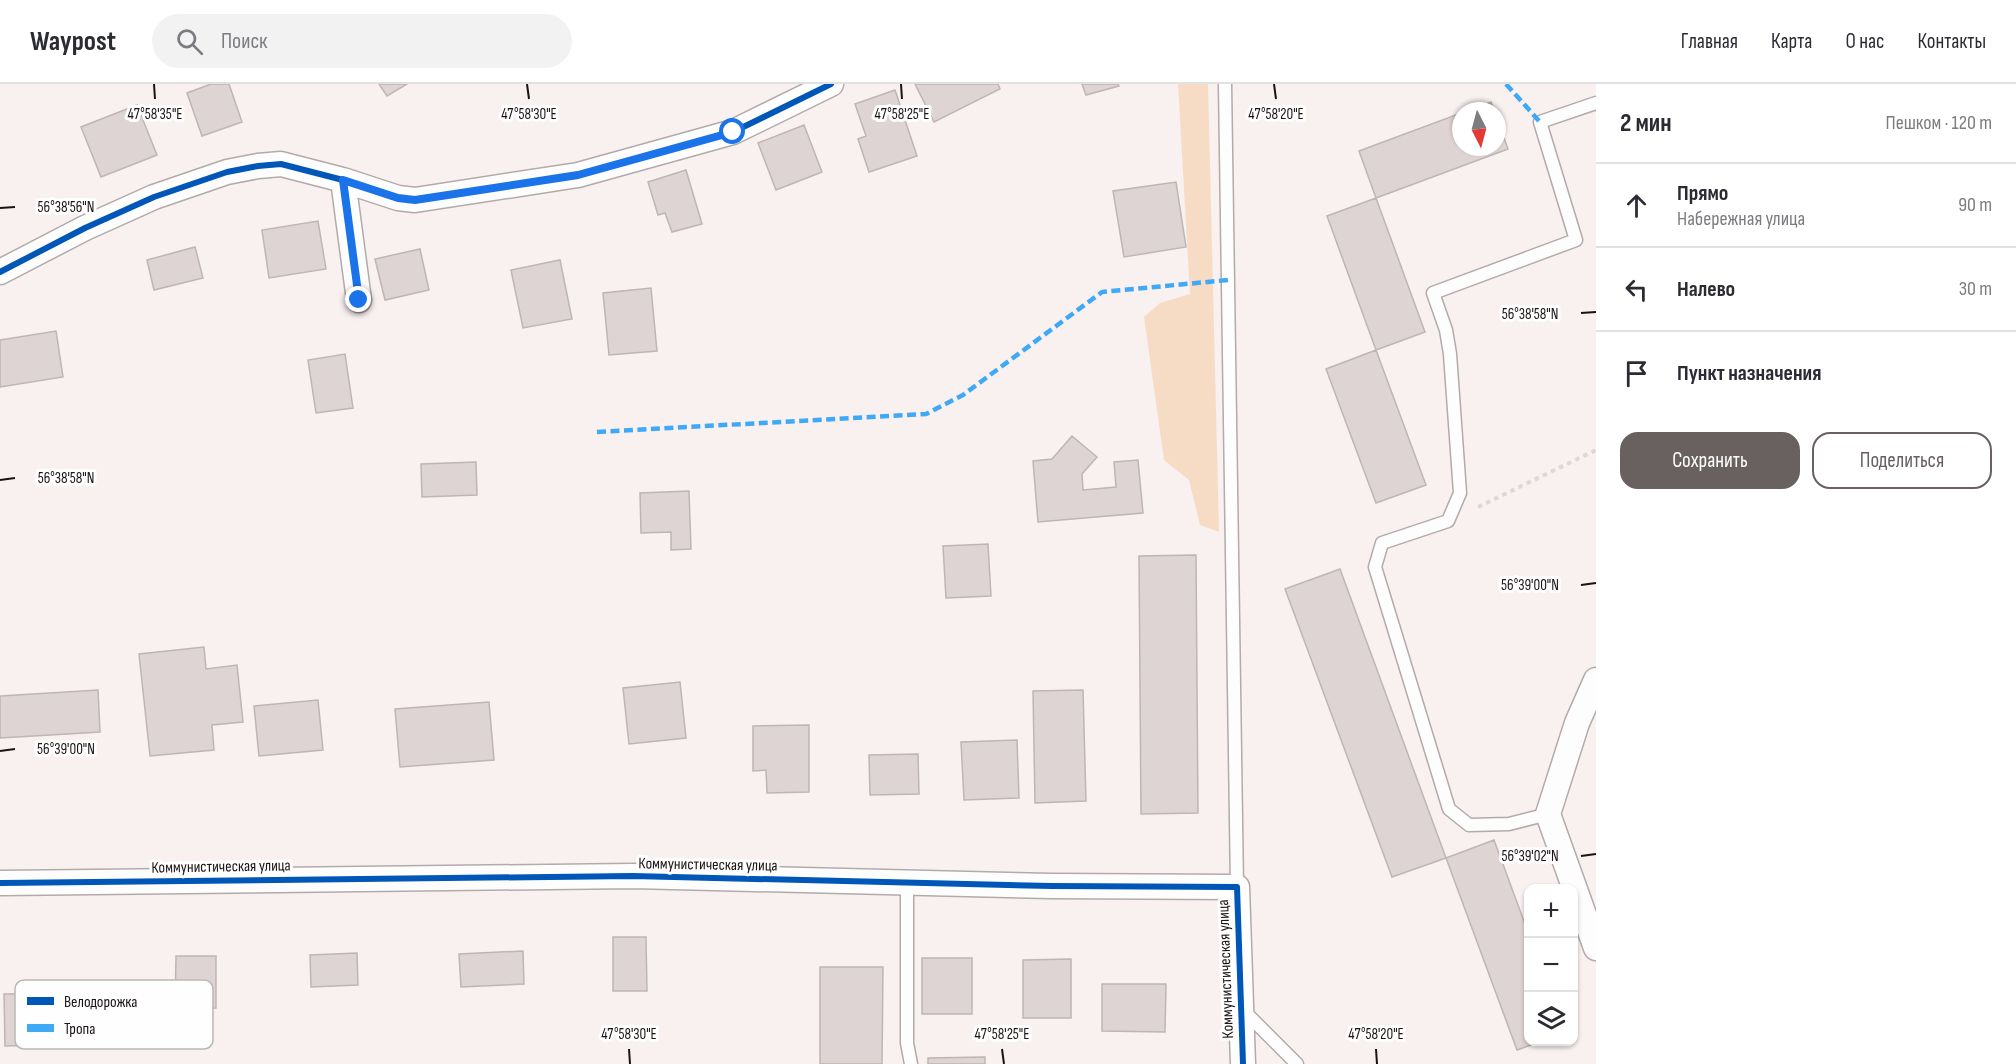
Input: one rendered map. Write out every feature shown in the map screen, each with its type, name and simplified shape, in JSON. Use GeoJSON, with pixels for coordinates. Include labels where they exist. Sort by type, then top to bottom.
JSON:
{"type":"FeatureCollection","features":[{"type":"Feature","properties":{"kind":"street"},"geometry":{"type":"LineString","coordinates":[[0,272],[105,219],[154,198],[227,172],[281,164],[343,180],[398,198],[415,200],[578,175],[733,132],[831,84]]}},
{"type":"Feature","properties":{"kind":"street"},"geometry":{"type":"LineString","coordinates":[[343,180],[359,300]]}},
{"type":"Feature","properties":{"kind":"street"},"geometry":{"type":"LineString","coordinates":[[1596,680],[1587,719],[1548,814],[1596,948]]}},
{"type":"Feature","properties":{"kind":"street","name":"Коммунистическая улица"},"geometry":{"type":"LineString","coordinates":[[0,883],[633,876],[907,883],[1237,887],[1243,1064]]}},
{"type":"Feature","properties":{"kind":"lane"},"geometry":{"type":"LineString","coordinates":[[1225,84],[1237,887]]}},
{"type":"Feature","properties":{"kind":"lane"},"geometry":{"type":"LineString","coordinates":[[1548,814],[1509,824],[1469,825],[1449,809],[1375,567],[1382,543],[1448,522],[1460,493],[1450,354],[1446,330],[1433,293],[1576,240],[1540,122],[1596,103]]}},
{"type":"Feature","properties":{"kind":"lane"},"geometry":{"type":"LineString","coordinates":[[907,883],[907,1042],[911,1064]]}},
{"type":"Feature","properties":{"kind":"lane"},"geometry":{"type":"LineString","coordinates":[[1241,1008],[1298,1064]]}},
{"type":"Feature","properties":{"kind":"path"},"geometry":{"type":"LineString","coordinates":[[1448,522],[1596,450]]}},
{"type":"Feature","properties":{"kind":"shaded area"},"geometry":{"type":"Polygon","coordinates":[[[1178,84],[1208,84],[1219,532],[1200,525],[1189,480],[1164,460],[1144,317],[1160,303],[1190,294],[1178,84]]]}},
{"type":"Feature","properties":{"kind":"building"},"geometry":{"type":"Polygon","coordinates":[[[211,84],[229,84],[242,122],[202,136],[187,93],[211,84]]]}},
{"type":"Feature","properties":{"kind":"building"},"geometry":{"type":"Polygon","coordinates":[[[379,84],[407,84],[387,96],[379,84]]]}},
{"type":"Feature","properties":{"kind":"building"},"geometry":{"type":"Polygon","coordinates":[[[915,84],[998,84],[1000,89],[934,122],[915,84]]]}},
{"type":"Feature","properties":{"kind":"building"},"geometry":{"type":"Polygon","coordinates":[[[1082,84],[1118,84],[1119,86],[1086,95],[1082,84]]]}},
{"type":"Feature","properties":{"kind":"building"},"geometry":{"type":"Polygon","coordinates":[[[895,90],[917,156],[869,172],[858,139],[866,136],[855,104],[895,90]]]}},
{"type":"Feature","properties":{"kind":"building"},"geometry":{"type":"Polygon","coordinates":[[[137,105],[157,155],[101,177],[81,127],[137,105]]]}},
{"type":"Feature","properties":{"kind":"building"},"geometry":{"type":"Polygon","coordinates":[[[1452,116],[1452,156],[1489,156],[1376,198],[1359,151],[1452,116]]]}},
{"type":"Feature","properties":{"kind":"building"},"geometry":{"type":"Polygon","coordinates":[[[804,125],[822,172],[776,190],[758,143],[804,125]]]}},
{"type":"Feature","properties":{"kind":"building"},"geometry":{"type":"Polygon","coordinates":[[[686,170],[702,224],[672,232],[665,213],[658,215],[648,182],[686,170]]]}},
{"type":"Feature","properties":{"kind":"building"},"geometry":{"type":"Polygon","coordinates":[[[1176,182],[1186,247],[1124,257],[1113,191],[1176,182]]]}},
{"type":"Feature","properties":{"kind":"building"},"geometry":{"type":"Polygon","coordinates":[[[1376,198],[1425,332],[1376,350],[1327,216],[1376,198]]]}},
{"type":"Feature","properties":{"kind":"building"},"geometry":{"type":"Polygon","coordinates":[[[318,221],[326,269],[269,278],[262,230],[318,221]]]}},
{"type":"Feature","properties":{"kind":"building"},"geometry":{"type":"Polygon","coordinates":[[[195,247],[203,278],[154,290],[147,260],[195,247]]]}},
{"type":"Feature","properties":{"kind":"building"},"geometry":{"type":"Polygon","coordinates":[[[420,249],[429,290],[385,300],[375,259],[420,249]]]}},
{"type":"Feature","properties":{"kind":"building"},"geometry":{"type":"Polygon","coordinates":[[[560,260],[572,319],[523,328],[511,270],[560,260]]]}},
{"type":"Feature","properties":{"kind":"building"},"geometry":{"type":"Polygon","coordinates":[[[651,288],[657,351],[609,355],[603,293],[651,288]]]}},
{"type":"Feature","properties":{"kind":"building"},"geometry":{"type":"Polygon","coordinates":[[[56,331],[63,377],[0,387],[0,340],[56,331]]]}},
{"type":"Feature","properties":{"kind":"building"},"geometry":{"type":"Polygon","coordinates":[[[1376,350],[1426,485],[1376,503],[1326,369],[1376,350]]]}},
{"type":"Feature","properties":{"kind":"building"},"geometry":{"type":"Polygon","coordinates":[[[345,354],[353,408],[316,413],[308,360],[345,354]]]}},
{"type":"Feature","properties":{"kind":"building"},"geometry":{"type":"Polygon","coordinates":[[[1072,436],[1097,457],[1082,474],[1083,490],[1116,487],[1114,462],[1138,460],[1143,513],[1038,522],[1033,461],[1052,459],[1072,436]]]}},
{"type":"Feature","properties":{"kind":"building"},"geometry":{"type":"Polygon","coordinates":[[[476,462],[477,495],[422,497],[421,464],[476,462]]]}},
{"type":"Feature","properties":{"kind":"building"},"geometry":{"type":"Polygon","coordinates":[[[689,491],[691,549],[671,550],[671,532],[641,533],[640,493],[689,491]]]}},
{"type":"Feature","properties":{"kind":"building"},"geometry":{"type":"Polygon","coordinates":[[[988,544],[991,596],[946,598],[943,546],[988,544]]]}},
{"type":"Feature","properties":{"kind":"building"},"geometry":{"type":"Polygon","coordinates":[[[1196,555],[1198,813],[1141,814],[1139,556],[1196,555]]]}},
{"type":"Feature","properties":{"kind":"building"},"geometry":{"type":"Polygon","coordinates":[[[1340,569],[1446,858],[1392,877],[1285,589],[1340,569]]]}},
{"type":"Feature","properties":{"kind":"building"},"geometry":{"type":"Polygon","coordinates":[[[204,647],[206,669],[237,665],[243,722],[212,725],[214,750],[150,756],[139,654],[204,647]]]}},
{"type":"Feature","properties":{"kind":"building"},"geometry":{"type":"Polygon","coordinates":[[[680,682],[686,738],[629,744],[623,688],[680,682]]]}},
{"type":"Feature","properties":{"kind":"building"},"geometry":{"type":"Polygon","coordinates":[[[98,690],[100,732],[0,738],[0,696],[98,690]]]}},
{"type":"Feature","properties":{"kind":"building"},"geometry":{"type":"Polygon","coordinates":[[[1083,690],[1086,801],[1035,803],[1033,691],[1083,690]]]}},
{"type":"Feature","properties":{"kind":"building"},"geometry":{"type":"Polygon","coordinates":[[[318,700],[323,750],[259,756],[254,706],[318,700]]]}},
{"type":"Feature","properties":{"kind":"building"},"geometry":{"type":"Polygon","coordinates":[[[489,702],[494,760],[400,767],[395,709],[489,702]]]}},
{"type":"Feature","properties":{"kind":"building"},"geometry":{"type":"Polygon","coordinates":[[[809,725],[809,792],[767,793],[766,770],[753,771],[753,726],[809,725]]]}},
{"type":"Feature","properties":{"kind":"building"},"geometry":{"type":"Polygon","coordinates":[[[1017,740],[1019,798],[964,800],[961,742],[1017,740]]]}},
{"type":"Feature","properties":{"kind":"building"},"geometry":{"type":"Polygon","coordinates":[[[918,754],[919,794],[870,795],[869,755],[918,754]]]}},
{"type":"Feature","properties":{"kind":"building"},"geometry":{"type":"Polygon","coordinates":[[[1494,840],[1524,921],[1524,1046],[1528,1046],[1517,1050],[1446,858],[1494,840]]]}},
{"type":"Feature","properties":{"kind":"building"},"geometry":{"type":"Polygon","coordinates":[[[613,937],[646,937],[647,991],[613,991],[613,937]]]}},
{"type":"Feature","properties":{"kind":"building"},"geometry":{"type":"Polygon","coordinates":[[[523,951],[524,984],[461,987],[459,954],[523,951]]]}},
{"type":"Feature","properties":{"kind":"building"},"geometry":{"type":"Polygon","coordinates":[[[357,953],[358,985],[311,987],[310,955],[357,953]]]}},
{"type":"Feature","properties":{"kind":"building"},"geometry":{"type":"Polygon","coordinates":[[[176,956],[216,956],[216,1008],[213,1008],[213,980],[176,980],[176,956]]]}},
{"type":"Feature","properties":{"kind":"building"},"geometry":{"type":"Polygon","coordinates":[[[922,958],[972,958],[972,1014],[922,1014],[922,958]]]}},
{"type":"Feature","properties":{"kind":"building"},"geometry":{"type":"Polygon","coordinates":[[[1071,959],[1071,1018],[1023,1018],[1023,960],[1071,959]]]}},
{"type":"Feature","properties":{"kind":"building"},"geometry":{"type":"Polygon","coordinates":[[[820,967],[883,967],[882,1064],[820,1064],[820,967]]]}},
{"type":"Feature","properties":{"kind":"building"},"geometry":{"type":"Polygon","coordinates":[[[1102,984],[1166,984],[1165,1032],[1102,1031],[1102,984]]]}},
{"type":"Feature","properties":{"kind":"building"},"geometry":{"type":"Polygon","coordinates":[[[4,994],[15,994],[15,1046],[5,1046],[4,994]]]}},
{"type":"Feature","properties":{"kind":"building"},"geometry":{"type":"Polygon","coordinates":[[[985,1057],[985,1064],[928,1064],[928,1058],[985,1057]]]}},
{"type":"Feature","properties":{"kind":"marked path"},"geometry":{"type":"LineString","coordinates":[[1506,84],[1540,122]]}},
{"type":"Feature","properties":{"kind":"marked path"},"geometry":{"type":"LineString","coordinates":[[597,432],[926,414],[963,395],[1102,292],[1228,280]]}},
{"type":"Feature","properties":{"kind":"cycle path"},"geometry":{"type":"LineString","coordinates":[[0,272],[85,228],[154,197],[227,172],[281,164],[343,180],[398,198],[415,200],[578,175],[733,132],[831,84]]}},
{"type":"Feature","properties":{"kind":"cycle path"},"geometry":{"type":"LineString","coordinates":[[0,883],[633,876],[1052,886],[1237,887],[1243,1064]]}},
{"type":"Feature","properties":{"kind":"route"},"geometry":{"type":"LineString","coordinates":[[359,300],[343,180],[398,198],[415,200],[578,175],[733,132]]}}]}
